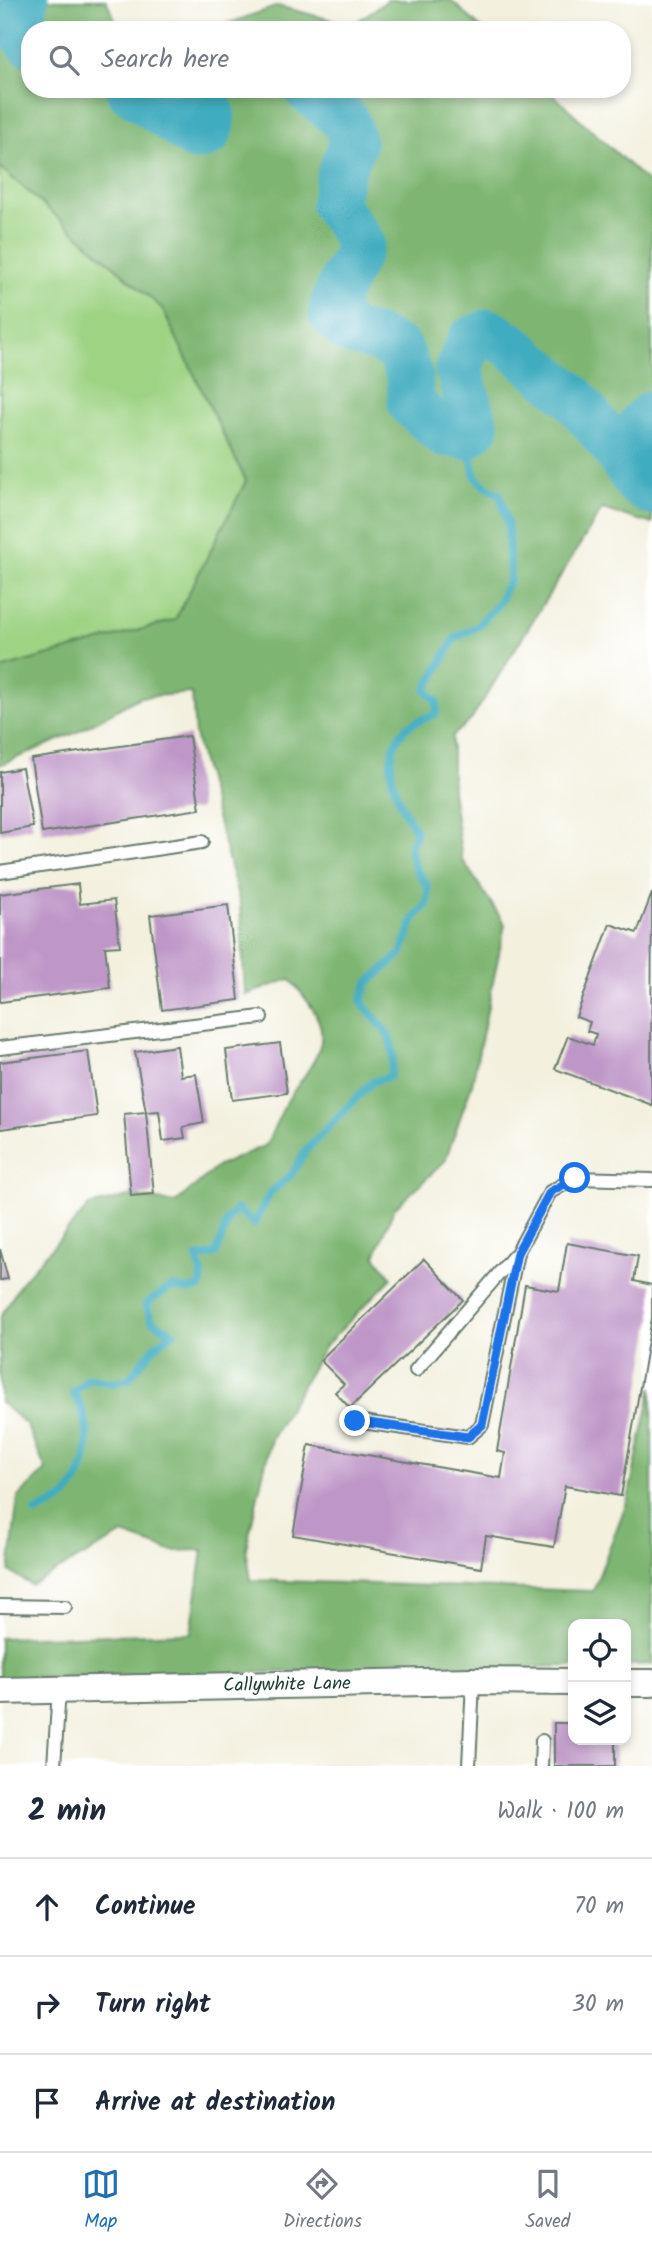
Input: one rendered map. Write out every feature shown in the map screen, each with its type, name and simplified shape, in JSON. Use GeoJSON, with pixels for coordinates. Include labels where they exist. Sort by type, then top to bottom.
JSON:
{"type":"FeatureCollection","features":[{"type":"Feature","properties":{"kind":"street","name":"Callywhite Lane"},"geometry":{"type":"LineString","coordinates":[[0,1691],[473,1681],[568,1682]]}},
{"type":"Feature","properties":{"kind":"street"},"geometry":{"type":"LineString","coordinates":[[631,1683],[652,1683]]}},
{"type":"Feature","properties":{"kind":"lane"},"geometry":{"type":"LineString","coordinates":[[0,872],[202,842]]}},
{"type":"Feature","properties":{"kind":"lane"},"geometry":{"type":"LineString","coordinates":[[0,1048],[261,1017]]}},
{"type":"Feature","properties":{"kind":"lane"},"geometry":{"type":"LineString","coordinates":[[416,1370],[517,1253],[550,1192],[575,1178],[652,1180]]}},
{"type":"Feature","properties":{"kind":"lane"},"geometry":{"type":"LineString","coordinates":[[355,1421],[468,1437],[482,1425],[517,1253]]}},
{"type":"Feature","properties":{"kind":"lane"},"geometry":{"type":"LineString","coordinates":[[0,1606],[65,1607]]}},
{"type":"Feature","properties":{"kind":"lane"},"geometry":{"type":"LineString","coordinates":[[469,1766],[473,1681]]}},
{"type":"Feature","properties":{"kind":"lane"},"geometry":{"type":"LineString","coordinates":[[54,1766],[60,1689]]}},
{"type":"Feature","properties":{"kind":"lane"},"geometry":{"type":"LineString","coordinates":[[541,1766],[542,1741]]}},
{"type":"Feature","properties":{"kind":"green space"},"geometry":{"type":"Polygon","coordinates":[[[0,0],[106,0],[116,21],[21,21],[21,98],[557,98],[652,186],[652,524],[602,509],[471,720],[452,736],[452,791],[462,859],[505,924],[472,1084],[445,1161],[394,1209],[375,1256],[392,1278],[325,1346],[271,1439],[246,1548],[251,1580],[593,1591],[628,1499],[652,1387],[652,1664],[631,1665],[631,1619],[568,1619],[568,1666],[0,1678],[0,1638],[191,1633],[203,1550],[171,1551],[123,1534],[31,1585],[9,1571],[18,1497],[46,1470],[26,1424],[0,1402],[0,1318],[22,1281],[89,1206],[131,1196],[175,1203],[218,1166],[266,1145],[285,1104],[314,1059],[322,1035],[314,1010],[290,979],[245,995],[240,904],[195,735],[192,693],[140,697],[75,733],[0,765],[0,669],[175,620],[246,481],[162,308],[0,167],[0,0]]]}},
{"type":"Feature","properties":{"kind":"green space"},"geometry":{"type":"Polygon","coordinates":[[[388,0],[451,0],[473,21],[358,21],[388,0]]]}},
{"type":"Feature","properties":{"kind":"green space"},"geometry":{"type":"Polygon","coordinates":[[[278,6],[336,21],[235,21],[278,6]]]}},
{"type":"Feature","properties":{"kind":"green space"},"geometry":{"type":"Polygon","coordinates":[[[0,167],[162,308],[246,481],[175,620],[0,669],[0,167]]]}},
{"type":"Feature","properties":{"kind":"building"},"geometry":{"type":"Polygon","coordinates":[[[189,736],[200,809],[42,833],[31,759],[189,736]]]}},
{"type":"Feature","properties":{"kind":"building"},"geometry":{"type":"Polygon","coordinates":[[[22,768],[33,827],[0,833],[0,772],[22,768]]]}},
{"type":"Feature","properties":{"kind":"building"},"geometry":{"type":"Polygon","coordinates":[[[78,884],[80,904],[114,900],[120,946],[105,947],[110,988],[0,1002],[0,894],[78,884]]]}},
{"type":"Feature","properties":{"kind":"building"},"geometry":{"type":"Polygon","coordinates":[[[652,893],[652,1105],[555,1069],[568,1036],[593,1045],[596,1034],[587,1031],[590,1022],[576,1017],[610,924],[637,933],[652,893]]]}},
{"type":"Feature","properties":{"kind":"building"},"geometry":{"type":"Polygon","coordinates":[[[228,905],[239,1000],[162,1010],[150,915],[228,905]]]}},
{"type":"Feature","properties":{"kind":"building"},"geometry":{"type":"Polygon","coordinates":[[[280,1043],[287,1093],[232,1100],[226,1050],[280,1043]]]}},
{"type":"Feature","properties":{"kind":"building"},"geometry":{"type":"Polygon","coordinates":[[[177,1046],[181,1076],[196,1074],[204,1123],[183,1127],[185,1138],[163,1141],[159,1111],[146,1112],[135,1052],[177,1046]]]}},
{"type":"Feature","properties":{"kind":"building"},"geometry":{"type":"Polygon","coordinates":[[[88,1051],[97,1116],[0,1129],[0,1062],[88,1051]]]}},
{"type":"Feature","properties":{"kind":"building"},"geometry":{"type":"Polygon","coordinates":[[[146,1112],[154,1194],[131,1196],[124,1114],[146,1112]]]}},
{"type":"Feature","properties":{"kind":"building"},"geometry":{"type":"Polygon","coordinates":[[[567,1243],[638,1256],[634,1281],[652,1285],[652,1318],[621,1496],[565,1486],[554,1547],[486,1536],[481,1568],[293,1535],[309,1445],[501,1478],[505,1453],[497,1451],[525,1285],[559,1291],[567,1243]]]}},
{"type":"Feature","properties":{"kind":"building"},"geometry":{"type":"Polygon","coordinates":[[[0,1249],[8,1279],[0,1280],[0,1249]]]}},
{"type":"Feature","properties":{"kind":"building"},"geometry":{"type":"Polygon","coordinates":[[[424,1259],[463,1300],[350,1408],[335,1392],[344,1384],[320,1360],[424,1259]]]}},
{"type":"Feature","properties":{"kind":"building"},"geometry":{"type":"Polygon","coordinates":[[[554,1723],[568,1723],[568,1745],[615,1745],[615,1766],[554,1766],[554,1723]]]}},
{"type":"Feature","properties":{"kind":"waterway"},"geometry":{"type":"LineString","coordinates":[[22,21],[25,0]]}},
{"type":"Feature","properties":{"kind":"waterway"},"geometry":{"type":"LineString","coordinates":[[141,98],[195,137],[208,134],[211,116],[205,98]]}},
{"type":"Feature","properties":{"kind":"waterway"},"geometry":{"type":"LineString","coordinates":[[318,98],[346,121],[353,143],[341,172],[334,204],[361,243],[336,296],[332,314],[350,332],[375,338],[400,350],[410,377],[411,404],[444,433],[465,436],[476,427],[458,368],[471,340],[489,332],[509,344],[573,397],[613,446],[638,484],[652,492]]}},
{"type":"Feature","properties":{"kind":"waterway"},"geometry":{"type":"LineString","coordinates":[[652,414],[642,423],[652,437]]}},
{"type":"Feature","properties":{"kind":"waterway"},"geometry":{"type":"LineString","coordinates":[[36,1512],[66,1496],[81,1472],[87,1431],[80,1405],[73,1393],[89,1378],[112,1383],[129,1379],[154,1347],[173,1333],[152,1321],[146,1304],[171,1287],[189,1290],[201,1287],[202,1273],[197,1258],[216,1254],[228,1219],[237,1209],[254,1224],[270,1193],[292,1174],[306,1150],[372,1082],[390,1076],[393,1051],[388,1034],[361,1001],[368,983],[401,954],[414,919],[427,904],[428,887],[416,869],[410,850],[416,831],[393,783],[391,770],[395,744],[405,729],[436,714],[437,702],[426,690],[455,638],[477,627],[498,604],[510,579],[508,525],[500,494],[476,477],[465,436]]}},
{"type":"Feature","properties":{"kind":"route"},"geometry":{"type":"LineString","coordinates":[[355,1421],[468,1437],[482,1425],[517,1253],[550,1192],[575,1178]]}}]}
